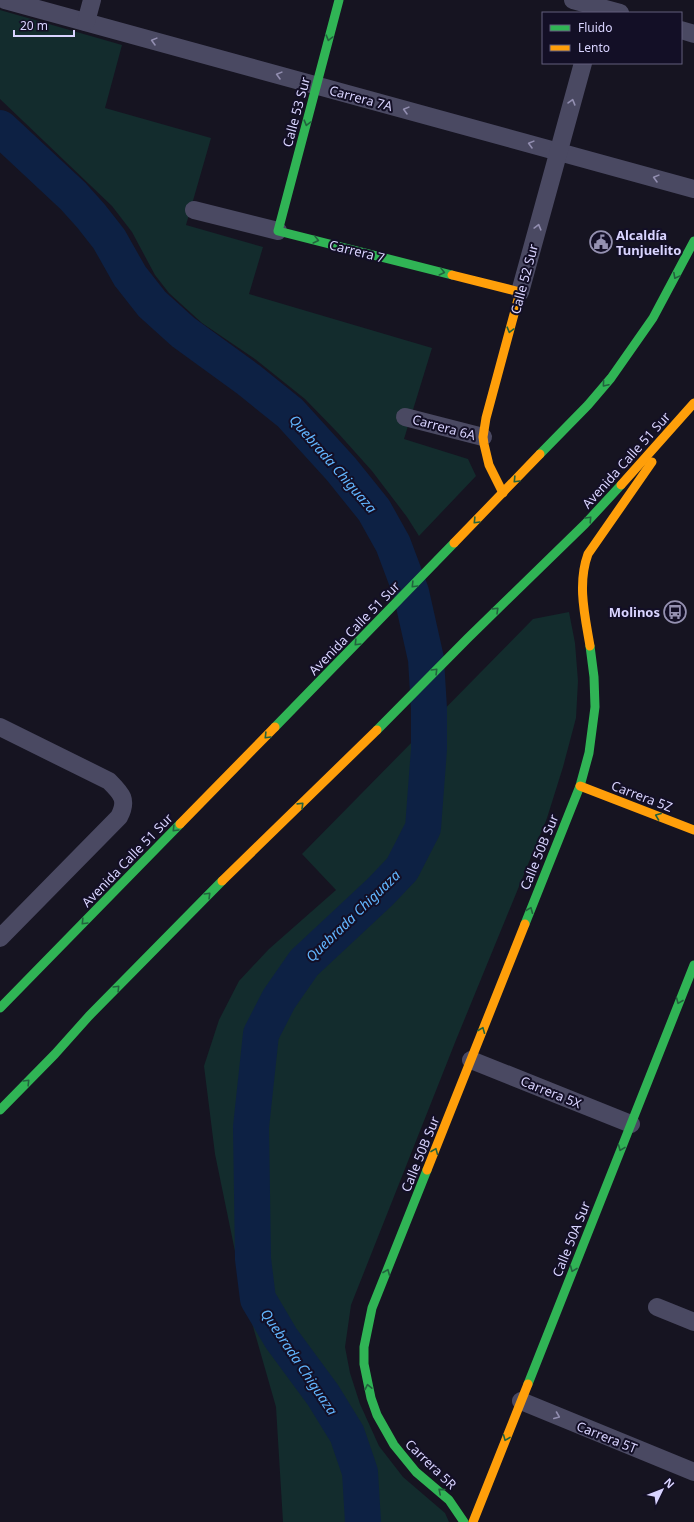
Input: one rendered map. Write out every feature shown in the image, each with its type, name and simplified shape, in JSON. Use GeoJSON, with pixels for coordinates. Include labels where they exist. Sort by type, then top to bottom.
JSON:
{"type":"FeatureCollection","features":[{"type":"Feature","properties":{"kind":"main road","name":"Calle 53 Sur"},"geometry":{"type":"LineString","coordinates":[[278,231],[339,0]]}},
{"type":"Feature","properties":{"kind":"main road","name":"Carrera 7"},"geometry":{"type":"LineString","coordinates":[[278,231],[520,292]]}},
{"type":"Feature","properties":{"kind":"main road","name":"Avenida Calle 51 Sur"},"geometry":{"type":"LineString","coordinates":[[0,1008],[572,422],[611,378],[653,318],[694,242]]}},
{"type":"Feature","properties":{"kind":"main road","name":"Calle 52 Sur"},"geometry":{"type":"LineString","coordinates":[[503,494],[489,465],[483,437],[486,418],[520,292]]}},
{"type":"Feature","properties":{"kind":"main road","name":"Avenida Calle 51 Sur"},"geometry":{"type":"LineString","coordinates":[[0,1110],[55,1054],[89,1016],[237,866],[355,753],[468,638],[584,524],[637,468],[694,404]]}},
{"type":"Feature","properties":{"kind":"main road","name":"Calle 50B Sur"},"geometry":{"type":"LineString","coordinates":[[372,1308],[580,786],[590,742],[595,697],[581,586],[584,562],[588,554],[687,412]]}},
{"type":"Feature","properties":{"kind":"main road","name":"Carrera 5Z"},"geometry":{"type":"LineString","coordinates":[[580,786],[694,830]]}},
{"type":"Feature","properties":{"kind":"main road","name":"Calle 50A Sur"},"geometry":{"type":"LineString","coordinates":[[473,1522],[631,1124],[690,985],[694,965]]}},
{"type":"Feature","properties":{"kind":"main road","name":"Carrera 5R"},"geometry":{"type":"LineString","coordinates":[[372,1308],[364,1347],[365,1370],[370,1395],[380,1421],[393,1446],[404,1460],[419,1475],[448,1498],[464,1522]]}},
{"type":"Feature","properties":{"kind":"street","name":"Carrera 7A"},"geometry":{"type":"LineString","coordinates":[[5,0],[694,189]]}},
{"type":"Feature","properties":{"kind":"street"},"geometry":{"type":"LineString","coordinates":[[86,22],[92,0]]}},
{"type":"Feature","properties":{"kind":"street"},"geometry":{"type":"LineString","coordinates":[[573,0],[616,12]]}},
{"type":"Feature","properties":{"kind":"street"},"geometry":{"type":"LineString","coordinates":[[682,30],[694,34]]}},
{"type":"Feature","properties":{"kind":"street","name":"Calle 52 Sur"},"geometry":{"type":"LineString","coordinates":[[520,292],[583,64]]}},
{"type":"Feature","properties":{"kind":"street","name":"Carrera 7"},"geometry":{"type":"LineString","coordinates":[[194,210],[278,231]]}},
{"type":"Feature","properties":{"kind":"street","name":"Carrera 6A"},"geometry":{"type":"LineString","coordinates":[[405,417],[483,437]]}},
{"type":"Feature","properties":{"kind":"street"},"geometry":{"type":"LineString","coordinates":[[0,727],[109,781],[118,790],[124,800],[123,809],[119,817],[0,938]]}},
{"type":"Feature","properties":{"kind":"street","name":"Carrera 5X"},"geometry":{"type":"LineString","coordinates":[[471,1060],[631,1124]]}},
{"type":"Feature","properties":{"kind":"street"},"geometry":{"type":"LineString","coordinates":[[657,1307],[694,1322]]}},
{"type":"Feature","properties":{"kind":"street","name":"Carrera 5T"},"geometry":{"type":"LineString","coordinates":[[521,1401],[694,1472]]}},
{"type":"Feature","properties":{"kind":"green space"},"geometry":{"type":"Polygon","coordinates":[[[0,10],[122,45],[105,108],[211,138],[186,225],[263,247],[249,294],[432,348],[404,439],[468,459],[476,476],[419,536],[407,517],[372,471],[338,433],[305,399],[255,359],[202,323],[169,293],[155,275],[132,232],[112,206],[0,99],[0,10]]]}},
{"type":"Feature","properties":{"kind":"green space"},"geometry":{"type":"Polygon","coordinates":[[[569,612],[575,643],[578,681],[576,718],[563,767],[547,818],[456,1040],[351,1305],[345,1347],[350,1373],[360,1404],[379,1446],[403,1477],[445,1513],[449,1522],[283,1522],[276,1407],[244,1295],[215,1154],[204,1066],[219,1020],[239,981],[269,949],[336,890],[302,854],[533,619],[569,612]]]}},
{"type":"Feature","properties":{"kind":"waterway","name":"Quebrada Chiguaza"},"geometry":{"type":"LineString","coordinates":[[0,128],[73,196],[91,216],[109,239],[130,276],[152,304],[183,332],[249,380],[290,413],[341,469],[374,510],[393,544],[411,592],[426,659],[429,709],[429,749],[423,828],[402,869],[380,892],[304,963],[279,999],[261,1034],[251,1127],[253,1259],[258,1299],[281,1338],[323,1395],[347,1434],[360,1472],[363,1522]]}},
{"type":"Feature","properties":{"kind":"traffic: fast"},"geometry":{"type":"LineString","coordinates":[[339,0],[278,231],[452,275]]}},
{"type":"Feature","properties":{"kind":"traffic: fast"},"geometry":{"type":"LineString","coordinates":[[540,454],[588,405],[611,378],[653,318],[694,241]]}},
{"type":"Feature","properties":{"kind":"traffic: fast"},"geometry":{"type":"LineString","coordinates":[[377,730],[468,638],[585,524],[621,485]]}},
{"type":"Feature","properties":{"kind":"traffic: fast"},"geometry":{"type":"LineString","coordinates":[[275,727],[454,543]]}},
{"type":"Feature","properties":{"kind":"traffic: fast"},"geometry":{"type":"LineString","coordinates":[[525,924],[580,786],[589,753],[595,707],[594,677],[590,646]]}},
{"type":"Feature","properties":{"kind":"traffic: fast"},"geometry":{"type":"LineString","coordinates":[[0,1008],[180,824]]}},
{"type":"Feature","properties":{"kind":"traffic: fast"},"geometry":{"type":"LineString","coordinates":[[0,1110],[55,1054],[89,1016],[222,881]]}},
{"type":"Feature","properties":{"kind":"traffic: fast"},"geometry":{"type":"LineString","coordinates":[[528,1384],[694,965]]}},
{"type":"Feature","properties":{"kind":"traffic: fast"},"geometry":{"type":"LineString","coordinates":[[427,1170],[372,1308],[364,1347],[364,1364],[371,1398],[377,1415],[394,1445],[416,1472],[449,1500],[464,1522]]}},
{"type":"Feature","properties":{"kind":"traffic: slow"},"geometry":{"type":"LineString","coordinates":[[452,275],[520,292],[486,418],[483,437],[489,465],[503,493]]}},
{"type":"Feature","properties":{"kind":"traffic: slow"},"geometry":{"type":"LineString","coordinates":[[621,485],[694,403]]}},
{"type":"Feature","properties":{"kind":"traffic: slow"},"geometry":{"type":"LineString","coordinates":[[454,543],[540,454]]}},
{"type":"Feature","properties":{"kind":"traffic: slow"},"geometry":{"type":"LineString","coordinates":[[590,646],[584,612],[582,588],[588,554],[652,462]]}},
{"type":"Feature","properties":{"kind":"traffic: slow"},"geometry":{"type":"LineString","coordinates":[[180,824],[275,727]]}},
{"type":"Feature","properties":{"kind":"traffic: slow"},"geometry":{"type":"LineString","coordinates":[[222,881],[377,730]]}},
{"type":"Feature","properties":{"kind":"traffic: slow"},"geometry":{"type":"LineString","coordinates":[[580,786],[694,830]]}},
{"type":"Feature","properties":{"kind":"traffic: slow"},"geometry":{"type":"LineString","coordinates":[[427,1170],[525,924]]}},
{"type":"Feature","properties":{"kind":"traffic: slow"},"geometry":{"type":"LineString","coordinates":[[473,1522],[528,1384]]}},
{"type":"Feature","properties":{"kind":"place","name":"Alcaldía Tunjuelito"},"geometry":{"type":"Point","coordinates":[601,242]}},
{"type":"Feature","properties":{"kind":"place","name":"Molinos"},"geometry":{"type":"Point","coordinates":[675,612]}}]}
